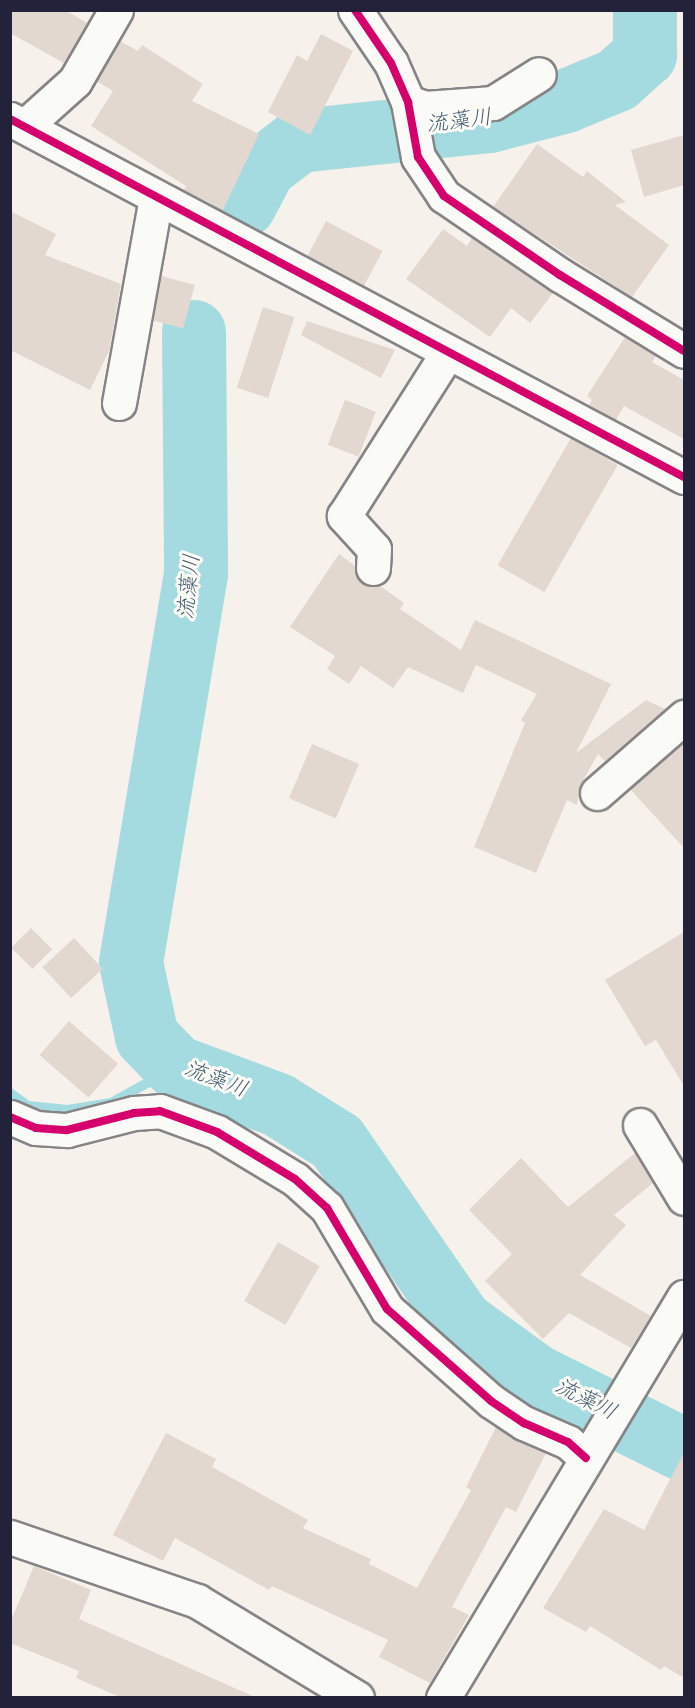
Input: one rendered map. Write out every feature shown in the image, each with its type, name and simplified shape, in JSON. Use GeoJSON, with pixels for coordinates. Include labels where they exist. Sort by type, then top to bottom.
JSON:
{"type":"FeatureCollection","features":[{"type":"Feature","properties":{"kind":"street"},"geometry":{"type":"LineString","coordinates":[[116,10],[75,81],[18,123],[684,477]]}},
{"type":"Feature","properties":{"kind":"street"},"geometry":{"type":"LineString","coordinates":[[355,10],[391,63],[430,177],[444,196],[560,275],[684,351]]}},
{"type":"Feature","properties":{"kind":"street"},"geometry":{"type":"LineString","coordinates":[[411,121],[425,108],[493,103],[539,74]]}},
{"type":"Feature","properties":{"kind":"street"},"geometry":{"type":"LineString","coordinates":[[119,403],[156,197]]}},
{"type":"Feature","properties":{"kind":"street"},"geometry":{"type":"LineString","coordinates":[[373,568],[374,549],[344,516],[448,352]]}},
{"type":"Feature","properties":{"kind":"street"},"geometry":{"type":"LineString","coordinates":[[597,793],[684,717]]}},
{"type":"Feature","properties":{"kind":"street"},"geometry":{"type":"LineString","coordinates":[[10,1117],[36,1128],[67,1130],[134,1113],[160,1111],[217,1132],[295,1179],[327,1208],[387,1309],[482,1394],[524,1423],[591,1450]]}},
{"type":"Feature","properties":{"kind":"street"},"geometry":{"type":"LineString","coordinates":[[640,1125],[684,1198]]}},
{"type":"Feature","properties":{"kind":"street"},"geometry":{"type":"LineString","coordinates":[[443,1698],[684,1296]]}},
{"type":"Feature","properties":{"kind":"street"},"geometry":{"type":"LineString","coordinates":[[10,1537],[197,1601],[357,1698]]}},
{"type":"Feature","properties":{"kind":"building"},"geometry":{"type":"Polygon","coordinates":[[[10,10],[65,10],[87,23],[64,63],[10,33],[10,10]]]}},
{"type":"Feature","properties":{"kind":"building"},"geometry":{"type":"Polygon","coordinates":[[[321,34],[353,51],[310,135],[268,112],[297,55],[307,61],[321,34]]]}},
{"type":"Feature","properties":{"kind":"building"},"geometry":{"type":"Polygon","coordinates":[[[120,41],[138,51],[142,45],[203,84],[192,101],[259,134],[223,210],[184,190],[186,186],[91,126],[113,91],[96,81],[120,41]]]}},
{"type":"Feature","properties":{"kind":"building"},"geometry":{"type":"Polygon","coordinates":[[[684,135],[684,185],[644,197],[631,150],[684,135]]]}},
{"type":"Feature","properties":{"kind":"building"},"geometry":{"type":"Polygon","coordinates":[[[537,144],[583,177],[587,171],[626,202],[615,205],[669,245],[632,297],[493,207],[537,144]]]}},
{"type":"Feature","properties":{"kind":"building"},"geometry":{"type":"Polygon","coordinates":[[[10,211],[56,234],[45,255],[121,284],[109,351],[90,390],[10,350],[10,211]]]}},
{"type":"Feature","properties":{"kind":"building"},"geometry":{"type":"Polygon","coordinates":[[[326,221],[383,251],[364,285],[308,255],[326,221]]]}},
{"type":"Feature","properties":{"kind":"building"},"geometry":{"type":"Polygon","coordinates":[[[443,229],[467,246],[472,238],[553,293],[530,323],[511,308],[490,337],[406,279],[443,229]]]}},
{"type":"Feature","properties":{"kind":"building"},"geometry":{"type":"Polygon","coordinates":[[[161,276],[195,285],[183,329],[149,319],[161,276]]]}},
{"type":"Feature","properties":{"kind":"building"},"geometry":{"type":"Polygon","coordinates":[[[263,307],[294,317],[268,398],[237,388],[263,307]]]}},
{"type":"Feature","properties":{"kind":"building"},"geometry":{"type":"Polygon","coordinates":[[[307,321],[395,350],[381,378],[301,335],[307,321]]]}},
{"type":"Feature","properties":{"kind":"building"},"geometry":{"type":"Polygon","coordinates":[[[625,337],[656,356],[652,362],[684,380],[684,439],[624,406],[616,420],[589,405],[592,400],[587,396],[625,337]]]}},
{"type":"Feature","properties":{"kind":"building"},"geometry":{"type":"Polygon","coordinates":[[[345,400],[376,412],[359,457],[328,445],[345,400]]]}},
{"type":"Feature","properties":{"kind":"building"},"geometry":{"type":"Polygon","coordinates":[[[571,438],[618,465],[544,592],[498,565],[571,438]]]}},
{"type":"Feature","properties":{"kind":"building"},"geometry":{"type":"Polygon","coordinates":[[[339,554],[354,565],[362,583],[379,585],[404,603],[400,609],[461,650],[475,620],[611,684],[576,753],[646,700],[665,709],[605,761],[598,754],[580,786],[577,805],[567,800],[536,873],[474,847],[525,723],[521,720],[537,694],[476,665],[463,693],[408,667],[393,688],[361,666],[349,684],[327,669],[335,656],[290,627],[339,554]]]}},
{"type":"Feature","properties":{"kind":"building"},"geometry":{"type":"Polygon","coordinates":[[[684,741],[684,848],[630,789],[684,741]]]}},
{"type":"Feature","properties":{"kind":"building"},"geometry":{"type":"Polygon","coordinates":[[[312,744],[359,764],[336,818],[289,798],[312,744]]]}},
{"type":"Feature","properties":{"kind":"building"},"geometry":{"type":"Polygon","coordinates":[[[31,928],[52,949],[32,969],[11,948],[31,928]]]}},
{"type":"Feature","properties":{"kind":"building"},"geometry":{"type":"Polygon","coordinates":[[[684,932],[684,1086],[656,1040],[645,1046],[605,980],[684,932]]]}},
{"type":"Feature","properties":{"kind":"building"},"geometry":{"type":"Polygon","coordinates":[[[74,938],[103,969],[71,998],[43,967],[74,938]]]}},
{"type":"Feature","properties":{"kind":"building"},"geometry":{"type":"Polygon","coordinates":[[[69,1021],[118,1064],[89,1098],[39,1055],[69,1021]]]}},
{"type":"Feature","properties":{"kind":"building"},"geometry":{"type":"Polygon","coordinates":[[[635,1153],[653,1183],[614,1215],[626,1225],[580,1275],[651,1316],[631,1348],[569,1313],[543,1339],[485,1281],[512,1254],[469,1210],[521,1158],[568,1207],[635,1153]]]}},
{"type":"Feature","properties":{"kind":"building"},"geometry":{"type":"Polygon","coordinates":[[[278,1242],[320,1266],[286,1325],[244,1301],[278,1242]]]}},
{"type":"Feature","properties":{"kind":"building"},"geometry":{"type":"Polygon","coordinates":[[[496,1427],[546,1453],[516,1512],[506,1507],[452,1607],[469,1615],[430,1683],[379,1657],[388,1640],[272,1586],[269,1590],[175,1538],[163,1561],[113,1535],[166,1433],[216,1459],[212,1467],[308,1520],[303,1528],[371,1559],[369,1564],[417,1588],[471,1490],[466,1487],[496,1427]]]}},
{"type":"Feature","properties":{"kind":"building"},"geometry":{"type":"Polygon","coordinates":[[[684,1452],[684,1678],[664,1666],[661,1670],[590,1626],[586,1632],[543,1608],[604,1509],[644,1530],[684,1452]]]}},
{"type":"Feature","properties":{"kind":"building"},"geometry":{"type":"Polygon","coordinates":[[[34,1566],[91,1590],[79,1619],[257,1698],[122,1698],[76,1678],[79,1671],[10,1643],[10,1623],[34,1566]]]}},
{"type":"Feature","properties":{"kind":"waterway","name":"流藻川"},"geometry":{"type":"LineString","coordinates":[[244,206],[264,168],[299,141],[490,121],[566,101],[617,80],[645,55],[645,10]]}},
{"type":"Feature","properties":{"kind":"waterway","name":"流藻川"},"geometry":{"type":"LineString","coordinates":[[194,332],[196,574],[131,963],[147,1037],[176,1067],[278,1105],[337,1142],[461,1322],[537,1377],[684,1450]]}},
{"type":"Feature","properties":{"kind":"waterway"},"geometry":{"type":"LineString","coordinates":[[10,1093],[28,1106],[68,1110],[111,1103],[176,1067]]}},
{"type":"Feature","properties":{"kind":"cycle path"},"geometry":{"type":"LineString","coordinates":[[355,10],[391,63],[408,102],[418,157],[444,196],[560,275],[684,351]]}},
{"type":"Feature","properties":{"kind":"cycle path"},"geometry":{"type":"LineString","coordinates":[[10,119],[684,477]]}},
{"type":"Feature","properties":{"kind":"cycle path"},"geometry":{"type":"LineString","coordinates":[[10,1117],[36,1128],[67,1130],[134,1113],[160,1111],[217,1132],[295,1179],[327,1208],[387,1309],[491,1401],[524,1423],[568,1442],[586,1458]]}}]}
